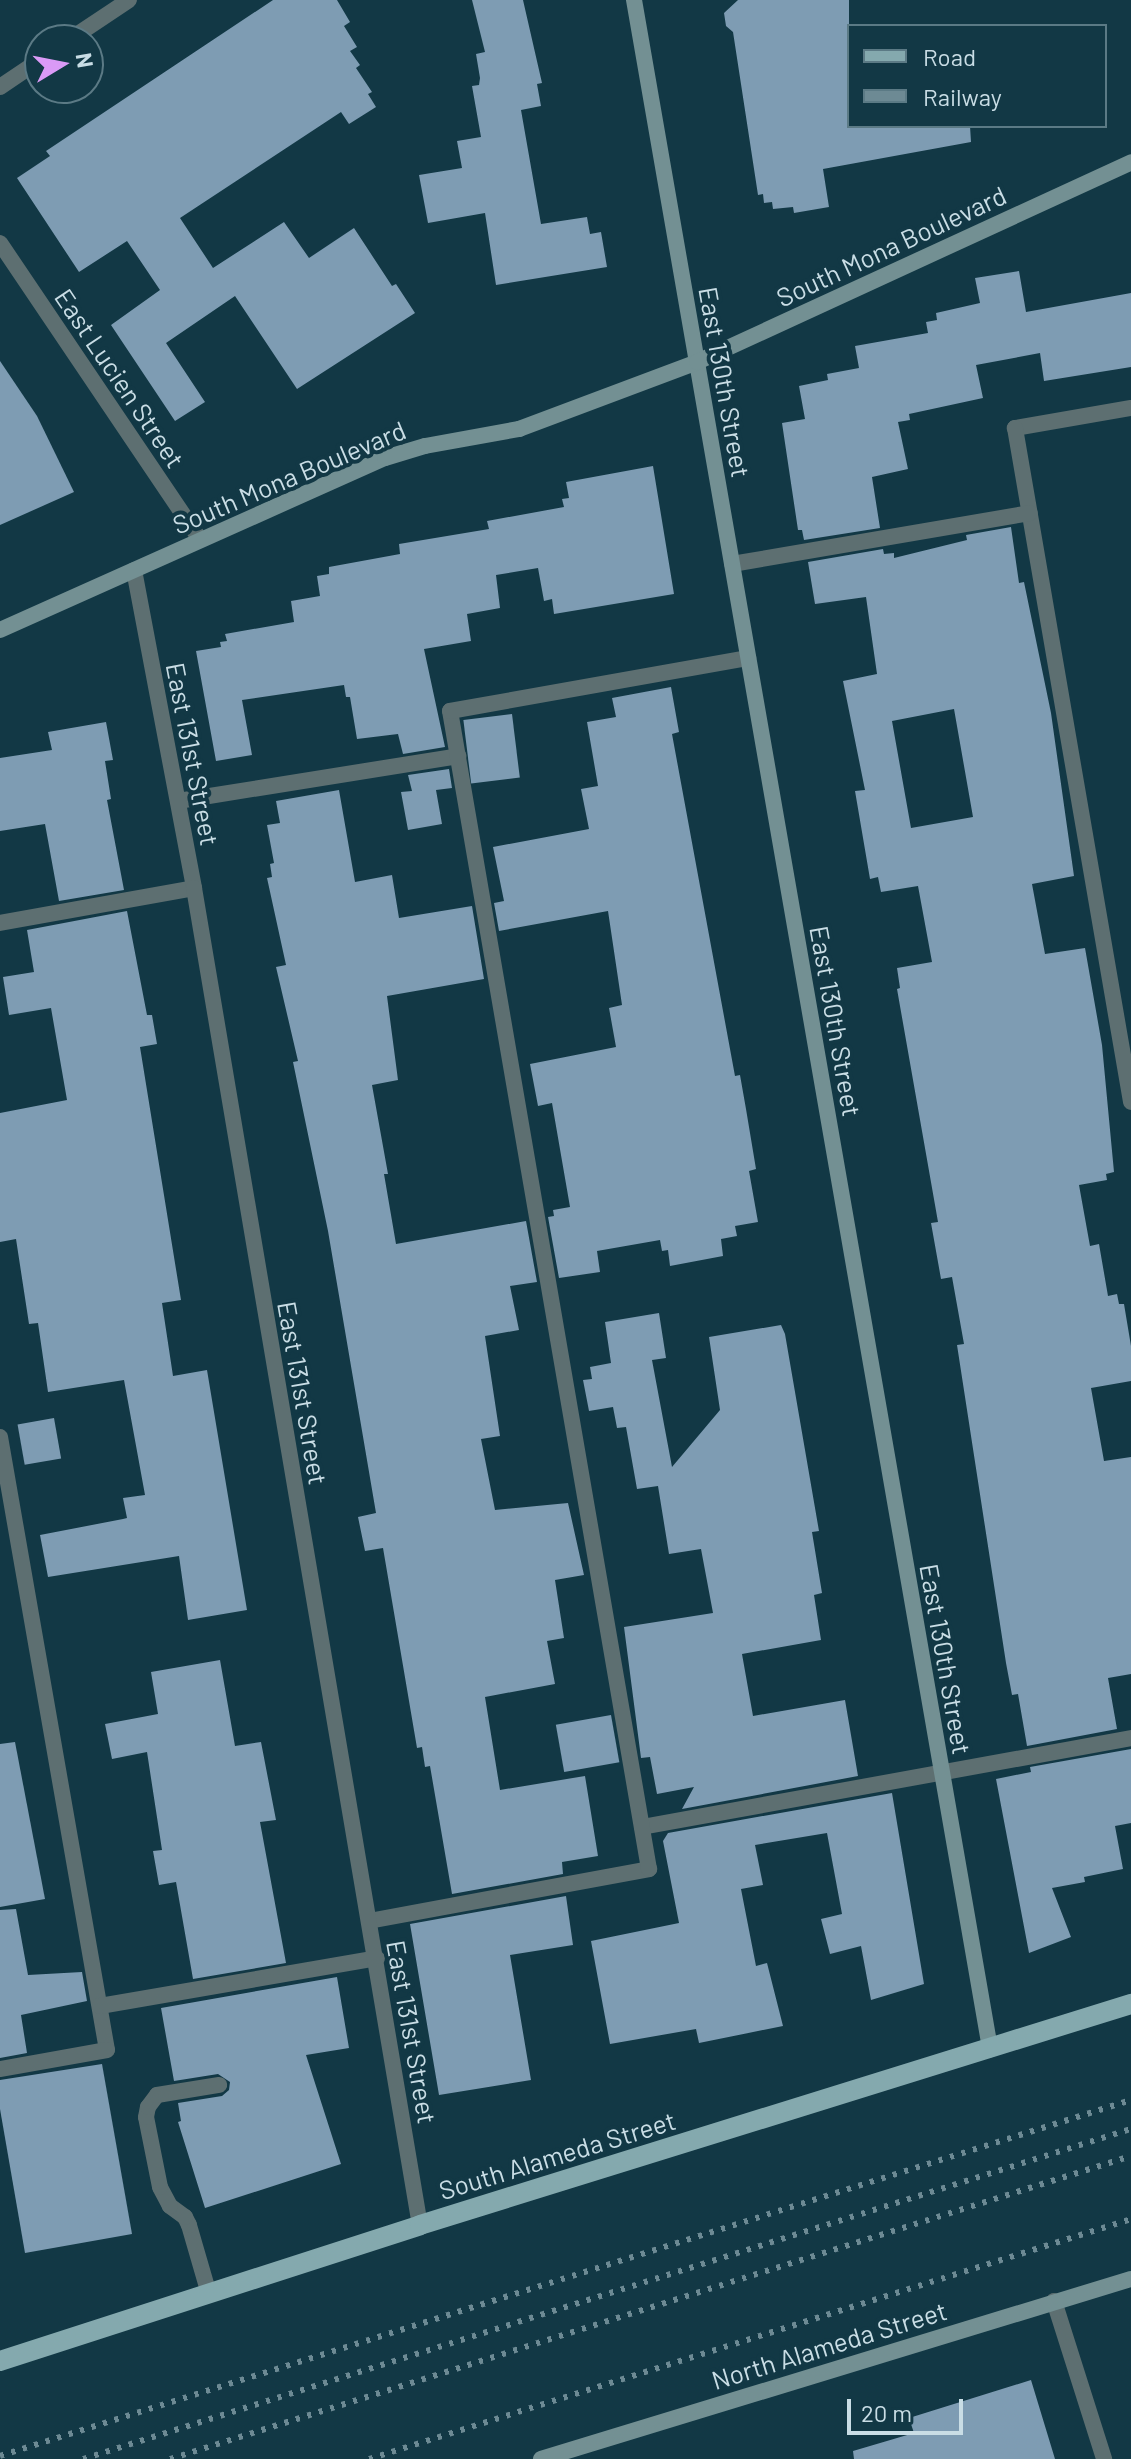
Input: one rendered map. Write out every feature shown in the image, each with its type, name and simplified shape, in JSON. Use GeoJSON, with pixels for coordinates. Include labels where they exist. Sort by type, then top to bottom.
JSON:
{"type":"FeatureCollection","features":[{"type":"Feature","properties":{"kind":"main road","name":"South Alameda Street"},"geometry":{"type":"LineString","coordinates":[[0,2361],[420,2225],[1131,2004]]}},
{"type":"Feature","properties":{"kind":"street"},"geometry":{"type":"LineString","coordinates":[[93,24],[129,0]]}},
{"type":"Feature","properties":{"kind":"street","name":"East 130th Street"},"geometry":{"type":"LineString","coordinates":[[634,0],[990,2049]]}},
{"type":"Feature","properties":{"kind":"street"},"geometry":{"type":"LineString","coordinates":[[0,87],[24,71]]}},
{"type":"Feature","properties":{"kind":"street","name":"South Mona Boulevard"},"geometry":{"type":"LineString","coordinates":[[0,630],[385,458],[425,446],[519,429],[697,362],[1131,162]]}},
{"type":"Feature","properties":{"kind":"street","name":"East Lucien Street"},"geometry":{"type":"LineString","coordinates":[[0,243],[200,540]]}},
{"type":"Feature","properties":{"kind":"street"},"geometry":{"type":"LineString","coordinates":[[1131,408],[1015,428],[1131,1102]]}},
{"type":"Feature","properties":{"kind":"street"},"geometry":{"type":"LineString","coordinates":[[732,564],[1030,513]]}},
{"type":"Feature","properties":{"kind":"street","name":"East 131st Street"},"geometry":{"type":"LineString","coordinates":[[134,570],[194,888],[420,2225]]}},
{"type":"Feature","properties":{"kind":"street"},"geometry":{"type":"LineString","coordinates":[[369,1921],[649,1869],[450,711],[748,658]]}},
{"type":"Feature","properties":{"kind":"street"},"geometry":{"type":"LineString","coordinates":[[178,801],[458,756]]}},
{"type":"Feature","properties":{"kind":"street"},"geometry":{"type":"LineString","coordinates":[[0,923],[194,888]]}},
{"type":"Feature","properties":{"kind":"street"},"geometry":{"type":"LineString","coordinates":[[0,1437],[107,2050],[0,2069]]}},
{"type":"Feature","properties":{"kind":"street"},"geometry":{"type":"LineString","coordinates":[[642,1827],[1131,1738]]}},
{"type":"Feature","properties":{"kind":"street"},"geometry":{"type":"LineString","coordinates":[[100,2006],[377,1958]]}},
{"type":"Feature","properties":{"kind":"street"},"geometry":{"type":"LineString","coordinates":[[209,2294],[189,2225],[185,2217],[170,2206],[160,2187],[146,2117],[148,2107],[157,2095],[219,2085]]}},
{"type":"Feature","properties":{"kind":"street","name":"North Alameda Street"},"geometry":{"type":"LineString","coordinates":[[541,2459],[1131,2279]]}},
{"type":"Feature","properties":{"kind":"street"},"geometry":{"type":"LineString","coordinates":[[1054,2301],[1104,2459]]}},
{"type":"Feature","properties":{"kind":"building"},"geometry":{"type":"Polygon","coordinates":[[[273,0],[337,0],[350,22],[344,26],[357,47],[350,51],[360,65],[356,68],[372,92],[368,94],[376,107],[349,124],[341,112],[180,218],[213,268],[284,222],[309,258],[354,228],[392,286],[396,284],[415,313],[297,389],[235,296],[166,343],[205,402],[175,421],[111,325],[160,290],[127,241],[79,272],[17,178],[50,156],[46,151],[273,0]]]}},
{"type":"Feature","properties":{"kind":"building"},"geometry":{"type":"Polygon","coordinates":[[[472,0],[523,0],[542,83],[537,84],[541,106],[521,110],[541,224],[587,217],[590,234],[601,232],[607,267],[496,285],[485,213],[428,223],[419,175],[462,168],[457,141],[481,137],[472,86],[479,85],[480,78],[476,54],[485,52],[472,0]]]}},
{"type":"Feature","properties":{"kind":"building"},"geometry":{"type":"Polygon","coordinates":[[[738,0],[849,0],[847,128],[970,128],[971,142],[823,169],[829,207],[794,213],[793,207],[773,209],[772,202],[764,203],[763,194],[758,195],[733,32],[726,26],[724,13],[738,0]]]}},
{"type":"Feature","properties":{"kind":"building"},"geometry":{"type":"Polygon","coordinates":[[[1019,271],[1026,312],[1131,293],[1131,367],[1044,381],[1040,353],[976,365],[983,398],[909,414],[910,420],[898,422],[908,469],[872,477],[880,528],[804,540],[802,530],[798,530],[782,423],[805,419],[799,386],[828,380],[827,374],[859,368],[855,346],[928,333],[926,322],[937,320],[936,313],[980,303],[975,278],[1019,271]]]}},
{"type":"Feature","properties":{"kind":"building"},"geometry":{"type":"Polygon","coordinates":[[[0,361],[37,416],[74,492],[0,525],[0,361]]]}},
{"type":"Feature","properties":{"kind":"building"},"geometry":{"type":"Polygon","coordinates":[[[653,466],[674,594],[554,614],[552,599],[544,601],[538,568],[496,575],[500,608],[467,614],[471,641],[424,649],[445,747],[403,754],[398,734],[357,739],[350,697],[346,697],[344,685],[242,700],[252,755],[216,761],[196,651],[221,647],[220,642],[227,641],[225,634],[294,622],[291,601],[320,596],[317,576],[329,574],[329,567],[400,554],[399,544],[489,529],[487,521],[564,507],[562,499],[569,498],[566,482],[653,466]]]}},
{"type":"Feature","properties":{"kind":"building"},"geometry":{"type":"Polygon","coordinates":[[[1011,527],[1019,583],[1024,582],[1051,713],[1074,876],[1032,884],[1045,954],[1085,948],[1102,1045],[1114,1172],[1106,1174],[1107,1180],[1079,1185],[1090,1246],[1099,1244],[1108,1296],[1117,1294],[1119,1304],[1124,1304],[1131,1346],[1131,1381],[1091,1388],[1104,1461],[1131,1457],[1131,1674],[1108,1678],[1117,1729],[1027,1746],[1018,1694],[1012,1695],[1006,1663],[957,1345],[964,1344],[952,1277],[941,1279],[931,1223],[938,1222],[897,989],[900,988],[897,968],[932,962],[918,886],[881,892],[878,877],[870,879],[855,791],[865,790],[843,681],[877,674],[866,597],[815,604],[808,562],[883,549],[884,554],[894,553],[894,558],[967,540],[966,535],[1011,527]],[[954,709],[892,721],[911,828],[973,817],[954,709]]]}},
{"type":"Feature","properties":{"kind":"building"},"geometry":{"type":"Polygon","coordinates":[[[671,687],[679,732],[672,734],[735,1076],[740,1075],[746,1109],[756,1169],[749,1171],[758,1222],[735,1226],[737,1236],[721,1239],[723,1256],[670,1266],[668,1250],[662,1251],[660,1240],[597,1251],[600,1272],[559,1278],[548,1217],[554,1216],[553,1210],[570,1207],[552,1103],[538,1106],[530,1064],[616,1047],[609,1008],[622,1005],[608,911],[499,931],[494,903],[504,901],[493,847],[589,829],[581,789],[598,786],[587,722],[616,717],[612,698],[671,687]]]}},
{"type":"Feature","properties":{"kind":"building"},"geometry":{"type":"Polygon","coordinates":[[[512,714],[520,778],[471,783],[463,720],[512,714]]]}},
{"type":"Feature","properties":{"kind":"building"},"geometry":{"type":"Polygon","coordinates":[[[106,722],[113,760],[105,761],[111,799],[107,800],[124,890],[59,901],[45,824],[0,831],[0,758],[52,750],[48,732],[106,722]]]}},
{"type":"Feature","properties":{"kind":"building"},"geometry":{"type":"Polygon","coordinates":[[[449,769],[452,788],[436,790],[442,824],[408,830],[401,792],[412,791],[408,775],[449,769]]]}},
{"type":"Feature","properties":{"kind":"building"},"geometry":{"type":"Polygon","coordinates":[[[339,790],[355,882],[392,875],[399,918],[472,906],[484,979],[387,996],[398,1080],[372,1085],[388,1174],[384,1174],[396,1244],[526,1221],[537,1282],[510,1286],[519,1330],[485,1336],[500,1436],[481,1439],[495,1510],[568,1503],[584,1575],[555,1580],[564,1638],[547,1641],[555,1684],[485,1697],[500,1790],[585,1776],[598,1856],[562,1862],[563,1874],[452,1894],[430,1766],[425,1767],[422,1747],[417,1748],[383,1548],[365,1551],[358,1517],[376,1513],[328,1231],[293,1062],[298,1061],[276,967],[286,965],[267,878],[272,877],[270,864],[274,863],[267,825],[280,823],[276,801],[339,790]]]}},
{"type":"Feature","properties":{"kind":"building"},"geometry":{"type":"Polygon","coordinates":[[[127,911],[147,1015],[152,1015],[157,1044],[140,1047],[181,1300],[162,1303],[173,1376],[207,1370],[247,1610],[188,1620],[179,1556],[48,1577],[40,1535],[127,1518],[123,1498],[145,1495],[124,1380],[48,1392],[38,1323],[29,1324],[16,1239],[0,1242],[0,1113],[67,1100],[51,1008],[9,1015],[3,977],[34,972],[27,930],[127,911]]]}},
{"type":"Feature","properties":{"kind":"building"},"geometry":{"type":"Polygon","coordinates":[[[659,1313],[666,1358],[652,1360],[672,1467],[720,1410],[709,1337],[781,1325],[785,1334],[819,1531],[812,1532],[822,1593],[814,1595],[821,1640],[742,1654],[753,1716],[845,1700],[858,1776],[682,1809],[694,1787],[657,1794],[650,1757],[641,1758],[624,1627],[713,1613],[701,1549],[669,1554],[658,1486],[637,1489],[626,1427],[617,1428],[613,1407],[589,1411],[583,1380],[592,1379],[590,1367],[611,1363],[605,1322],[659,1313]]]}},
{"type":"Feature","properties":{"kind":"building"},"geometry":{"type":"Polygon","coordinates":[[[54,1418],[61,1458],[25,1465],[18,1424],[54,1418]]]}},
{"type":"Feature","properties":{"kind":"building"},"geometry":{"type":"Polygon","coordinates":[[[220,1660],[235,1746],[261,1742],[276,1820],[260,1822],[286,1963],[193,1979],[176,1882],[159,1885],[153,1851],[162,1850],[147,1752],[112,1759],[105,1724],[158,1714],[151,1672],[220,1660]]]}},
{"type":"Feature","properties":{"kind":"building"},"geometry":{"type":"Polygon","coordinates":[[[611,1715],[619,1762],[564,1772],[556,1725],[611,1715]]]}},
{"type":"Feature","properties":{"kind":"building"},"geometry":{"type":"Polygon","coordinates":[[[15,1742],[45,1899],[0,1907],[0,1744],[15,1742]]]}},
{"type":"Feature","properties":{"kind":"building"},"geometry":{"type":"Polygon","coordinates":[[[1131,1749],[1131,1823],[1115,1826],[1123,1869],[1084,1877],[1085,1882],[1052,1888],[1071,1937],[1029,1953],[996,1779],[1031,1772],[1030,1767],[1131,1749]]]}},
{"type":"Feature","properties":{"kind":"building"},"geometry":{"type":"Polygon","coordinates":[[[892,1793],[924,1984],[871,2000],[861,1946],[830,1954],[821,1919],[842,1914],[827,1833],[755,1845],[763,1885],[741,1889],[756,1966],[767,1963],[783,2026],[699,2043],[696,2029],[610,2044],[591,1941],[679,1923],[663,1841],[668,1833],[892,1793]]]}},
{"type":"Feature","properties":{"kind":"building"},"geometry":{"type":"Polygon","coordinates":[[[566,1896],[573,1945],[510,1955],[531,2080],[439,2095],[410,1924],[566,1896]]]}},
{"type":"Feature","properties":{"kind":"building"},"geometry":{"type":"Polygon","coordinates":[[[16,1909],[28,1975],[82,1972],[87,2001],[21,2015],[27,2053],[0,2058],[0,1910],[16,1909]]]}},
{"type":"Feature","properties":{"kind":"building"},"geometry":{"type":"Polygon","coordinates":[[[337,1977],[349,2048],[306,2055],[341,2164],[205,2208],[178,2122],[181,2121],[178,2103],[222,2096],[229,2090],[230,2082],[218,2074],[174,2081],[161,2008],[337,1977]]]}},
{"type":"Feature","properties":{"kind":"building"},"geometry":{"type":"Polygon","coordinates":[[[102,2064],[132,2234],[25,2253],[0,2109],[0,2080],[102,2064]]]}},
{"type":"Feature","properties":{"kind":"building"},"geometry":{"type":"Polygon","coordinates":[[[1031,2380],[1055,2459],[854,2459],[853,2451],[914,2433],[909,2418],[1031,2380]]]}},
{"type":"Feature","properties":{"kind":"railway"},"geometry":{"type":"LineString","coordinates":[[0,2456],[1131,2100]]}},
{"type":"Feature","properties":{"kind":"railway"},"geometry":{"type":"LineString","coordinates":[[83,2459],[1131,2129]]}},
{"type":"Feature","properties":{"kind":"railway"},"geometry":{"type":"LineString","coordinates":[[170,2459],[1131,2156]]}},
{"type":"Feature","properties":{"kind":"railway"},"geometry":{"type":"LineString","coordinates":[[369,2459],[1131,2219]]}}]}
